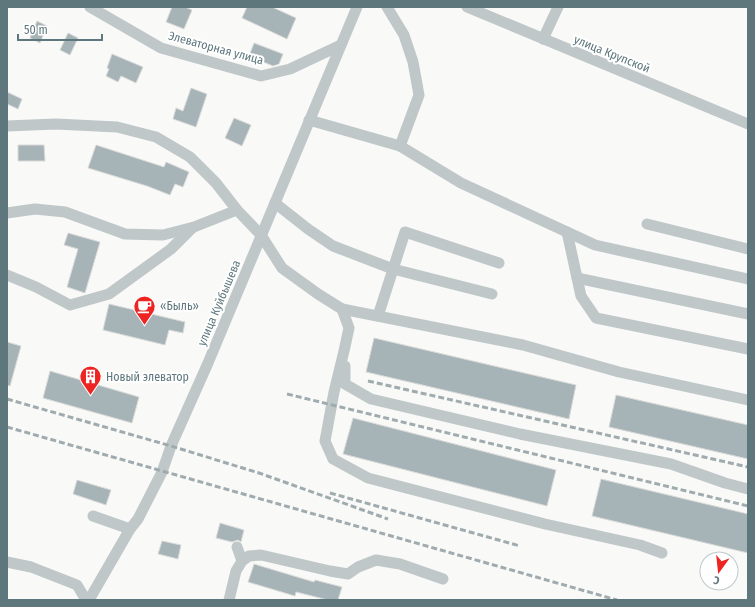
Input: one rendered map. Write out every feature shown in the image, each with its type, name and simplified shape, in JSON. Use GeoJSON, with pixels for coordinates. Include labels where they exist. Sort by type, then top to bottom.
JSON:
{"type":"FeatureCollection","features":[{"type":"Feature","properties":{"kind":"street","name":"Элеваторная улица"},"geometry":{"type":"LineString","coordinates":[[90,7],[161,48],[261,76],[290,68],[341,45]]}},
{"type":"Feature","properties":{"kind":"street","name":"улица Куйбышева"},"geometry":{"type":"LineString","coordinates":[[88,600],[138,519],[162,472],[171,446],[208,363],[357,7]]}},
{"type":"Feature","properties":{"kind":"street"},"geometry":{"type":"LineString","coordinates":[[387,7],[404,35],[413,62],[419,95],[400,146]]}},
{"type":"Feature","properties":{"kind":"street","name":"улица Крупской"},"geometry":{"type":"LineString","coordinates":[[467,7],[748,124]]}},
{"type":"Feature","properties":{"kind":"street"},"geometry":{"type":"LineString","coordinates":[[543,39],[558,7]]}},
{"type":"Feature","properties":{"kind":"street"},"geometry":{"type":"LineString","coordinates":[[309,120],[400,146],[461,183],[595,245],[748,279]]}},
{"type":"Feature","properties":{"kind":"street"},"geometry":{"type":"LineString","coordinates":[[7,126],[56,124],[118,127],[156,137],[190,157],[216,183],[237,210],[261,235],[282,268],[342,309],[523,345],[619,372],[748,400]]}},
{"type":"Feature","properties":{"kind":"street"},"geometry":{"type":"LineString","coordinates":[[275,203],[308,229],[333,246],[393,269],[492,294]]}},
{"type":"Feature","properties":{"kind":"street"},"geometry":{"type":"LineString","coordinates":[[7,213],[35,209],[65,212],[125,234],[164,235],[194,227],[237,210]]}},
{"type":"Feature","properties":{"kind":"street"},"geometry":{"type":"LineString","coordinates":[[647,224],[748,248]]}},
{"type":"Feature","properties":{"kind":"street"},"geometry":{"type":"LineString","coordinates":[[7,275],[36,287],[70,305],[109,294],[171,249],[194,227]]}},
{"type":"Feature","properties":{"kind":"street"},"geometry":{"type":"LineString","coordinates":[[378,316],[405,232],[499,263]]}},
{"type":"Feature","properties":{"kind":"street"},"geometry":{"type":"LineString","coordinates":[[567,232],[582,296],[596,318],[748,350]]}},
{"type":"Feature","properties":{"kind":"street"},"geometry":{"type":"LineString","coordinates":[[577,278],[748,314]]}},
{"type":"Feature","properties":{"kind":"street"},"geometry":{"type":"LineString","coordinates":[[342,309],[349,328],[334,392],[325,441],[333,459],[368,478],[545,524],[640,545],[662,553]]}},
{"type":"Feature","properties":{"kind":"street"},"geometry":{"type":"LineString","coordinates":[[344,352],[345,384],[371,399],[520,434],[671,464],[725,483],[748,489]]}},
{"type":"Feature","properties":{"kind":"street"},"geometry":{"type":"LineString","coordinates":[[93,516],[130,530]]}},
{"type":"Feature","properties":{"kind":"street"},"geometry":{"type":"LineString","coordinates":[[237,547],[242,561]]}},
{"type":"Feature","properties":{"kind":"street"},"geometry":{"type":"LineString","coordinates":[[229,600],[236,571],[242,561],[249,556],[261,555],[348,574],[358,567],[376,560],[400,564],[443,579]]}},
{"type":"Feature","properties":{"kind":"street"},"geometry":{"type":"LineString","coordinates":[[7,562],[31,567],[77,585],[88,600]]}},
{"type":"Feature","properties":{"kind":"building"},"geometry":{"type":"Polygon","coordinates":[[[172,7],[185,7],[192,10],[184,29],[166,22],[172,7]]]}},
{"type":"Feature","properties":{"kind":"building"},"geometry":{"type":"Polygon","coordinates":[[[247,7],[272,7],[296,18],[287,39],[242,18],[247,7]]]}},
{"type":"Feature","properties":{"kind":"building"},"geometry":{"type":"Polygon","coordinates":[[[37,21],[47,26],[40,43],[30,38],[37,21]]]}},
{"type":"Feature","properties":{"kind":"building"},"geometry":{"type":"Polygon","coordinates":[[[68,33],[78,38],[70,55],[60,50],[68,33]]]}},
{"type":"Feature","properties":{"kind":"building"},"geometry":{"type":"Polygon","coordinates":[[[254,43],[283,54],[279,64],[273,66],[249,56],[254,43]]]}},
{"type":"Feature","properties":{"kind":"building"},"geometry":{"type":"Polygon","coordinates":[[[112,54],[143,67],[136,83],[121,76],[118,82],[106,76],[112,54]]]}},
{"type":"Feature","properties":{"kind":"building"},"geometry":{"type":"Polygon","coordinates":[[[191,88],[207,94],[196,127],[173,119],[176,108],[183,111],[191,88]]]}},
{"type":"Feature","properties":{"kind":"building"},"geometry":{"type":"Polygon","coordinates":[[[7,92],[22,99],[18,109],[7,104],[7,92]]]}},
{"type":"Feature","properties":{"kind":"building"},"geometry":{"type":"Polygon","coordinates":[[[234,118],[251,125],[242,146],[225,138],[234,118]]]}},
{"type":"Feature","properties":{"kind":"building"},"geometry":{"type":"Polygon","coordinates":[[[18,145],[44,145],[45,161],[18,161],[18,145]]]}},
{"type":"Feature","properties":{"kind":"building"},"geometry":{"type":"Polygon","coordinates":[[[96,145],[164,167],[166,162],[189,172],[183,187],[175,184],[170,195],[147,186],[88,168],[96,145]]]}},
{"type":"Feature","properties":{"kind":"building"},"geometry":{"type":"Polygon","coordinates":[[[68,233],[100,242],[85,293],[67,287],[78,249],[64,245],[68,233]]]}},
{"type":"Feature","properties":{"kind":"building","name":"«Быль»"},"geometry":{"type":"Polygon","coordinates":[[[109,304],[185,322],[183,333],[169,330],[165,345],[103,330],[109,304]]]}},
{"type":"Feature","properties":{"kind":"building"},"geometry":{"type":"Polygon","coordinates":[[[374,338],[576,385],[569,419],[366,372],[374,338]]]}},
{"type":"Feature","properties":{"kind":"building"},"geometry":{"type":"Polygon","coordinates":[[[7,342],[21,346],[10,386],[7,385],[7,342]]]}},
{"type":"Feature","properties":{"kind":"building","name":"Новый элеватор"},"geometry":{"type":"Polygon","coordinates":[[[50,371],[139,397],[132,423],[43,398],[50,371]]]}},
{"type":"Feature","properties":{"kind":"building"},"geometry":{"type":"Polygon","coordinates":[[[616,395],[748,425],[748,459],[609,427],[616,395]]]}},
{"type":"Feature","properties":{"kind":"building"},"geometry":{"type":"Polygon","coordinates":[[[353,418],[556,470],[547,506],[343,454],[353,418]]]}},
{"type":"Feature","properties":{"kind":"building"},"geometry":{"type":"Polygon","coordinates":[[[601,479],[748,514],[748,553],[592,516],[601,479]]]}},
{"type":"Feature","properties":{"kind":"building"},"geometry":{"type":"Polygon","coordinates":[[[77,480],[111,490],[106,505],[73,494],[77,480]]]}},
{"type":"Feature","properties":{"kind":"building"},"geometry":{"type":"Polygon","coordinates":[[[220,523],[244,530],[241,542],[238,540],[232,542],[216,538],[220,523]]]}},
{"type":"Feature","properties":{"kind":"building"},"geometry":{"type":"Polygon","coordinates":[[[162,541],[181,545],[178,559],[158,554],[162,541]]]}},
{"type":"Feature","properties":{"kind":"building"},"geometry":{"type":"Polygon","coordinates":[[[254,564],[314,582],[315,580],[342,587],[338,600],[328,600],[296,592],[295,596],[248,582],[254,564]]]}},
{"type":"Feature","properties":{"kind":"railway"},"geometry":{"type":"LineString","coordinates":[[368,381],[748,467]]}},
{"type":"Feature","properties":{"kind":"railway"},"geometry":{"type":"LineString","coordinates":[[287,394],[748,506]]}},
{"type":"Feature","properties":{"kind":"railway"},"geometry":{"type":"LineString","coordinates":[[7,399],[259,473],[388,519]]}},
{"type":"Feature","properties":{"kind":"railway"},"geometry":{"type":"LineString","coordinates":[[7,427],[617,600]]}},
{"type":"Feature","properties":{"kind":"railway"},"geometry":{"type":"LineString","coordinates":[[330,493],[520,546]]}},
{"type":"Feature","properties":{"kind":"place","name":"«Быль»"},"geometry":{"type":"Point","coordinates":[144,326]}},
{"type":"Feature","properties":{"kind":"place","name":"Новый элеватор"},"geometry":{"type":"Point","coordinates":[91,396]}}]}
